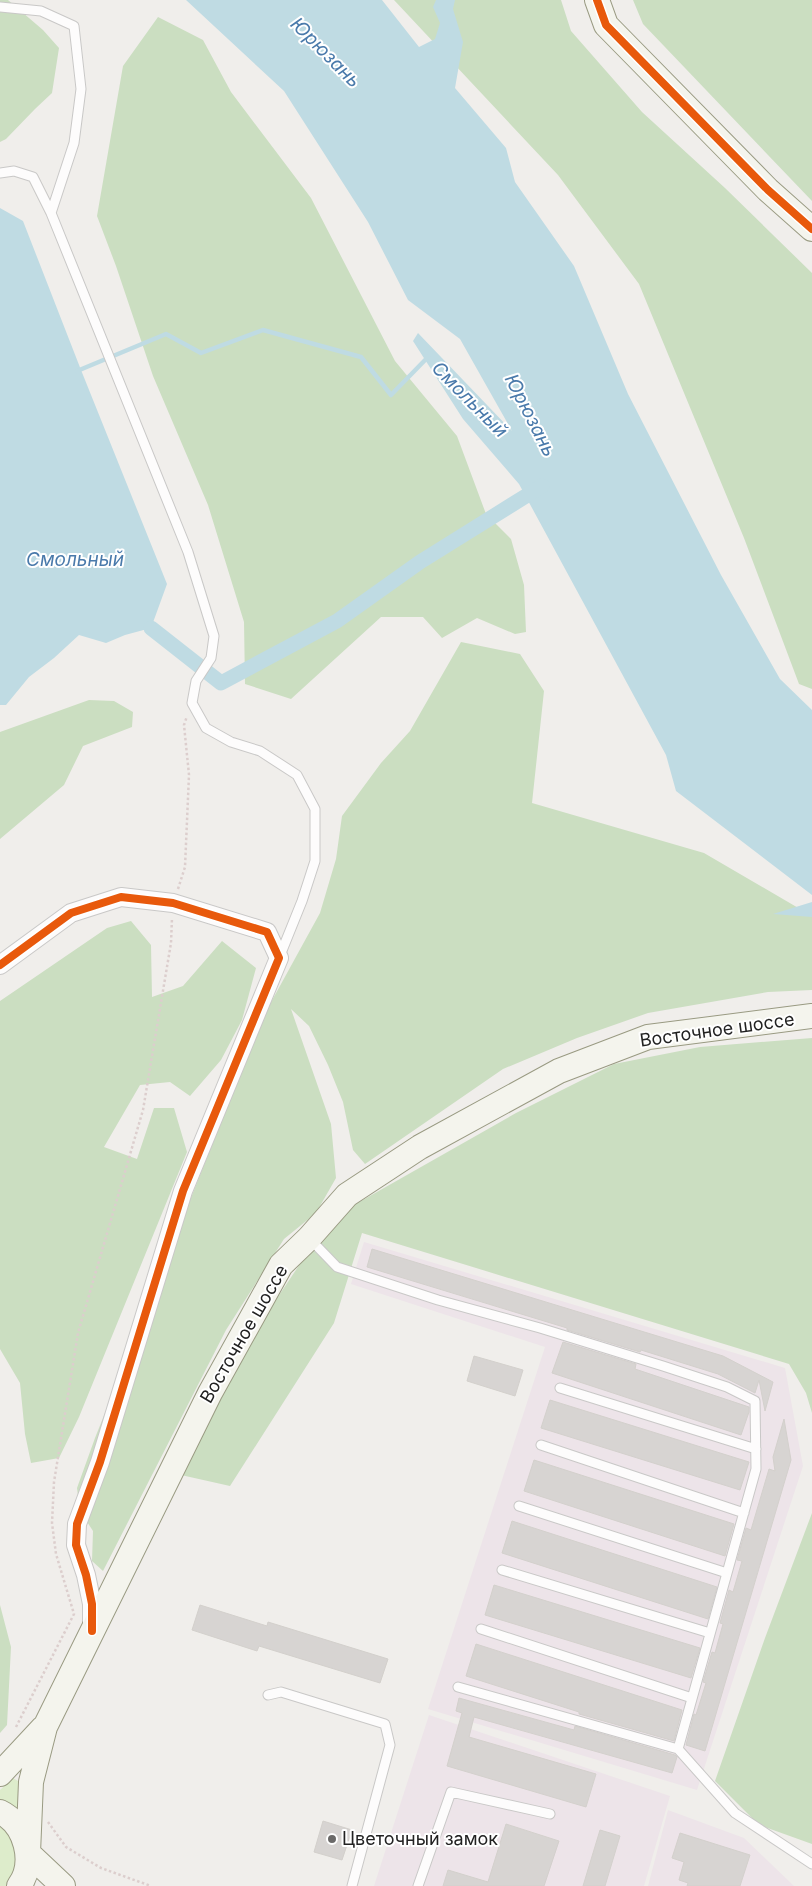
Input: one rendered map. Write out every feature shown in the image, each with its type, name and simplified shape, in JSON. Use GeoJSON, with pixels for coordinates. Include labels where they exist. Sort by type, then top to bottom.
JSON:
{"type":"FeatureCollection","features":[{"type":"Feature","properties":{"kind":"main road"},"geometry":{"type":"LineString","coordinates":[[597,0],[606,25],[768,190],[812,229]]}},
{"type":"Feature","properties":{"kind":"main road","name":"Восточное шоссе"},"geometry":{"type":"LineString","coordinates":[[19,1886],[27,1868],[31,1782],[45,1727],[214,1384],[281,1265],[309,1238],[347,1194],[420,1147],[559,1071],[648,1037],[812,1016]]}},
{"type":"Feature","properties":{"kind":"main road","name":"Восточное шоссе"},"geometry":{"type":"LineString","coordinates":[[0,1774],[45,1727]]}},
{"type":"Feature","properties":{"kind":"main road"},"geometry":{"type":"LineString","coordinates":[[0,1812],[16,1824],[24,1838],[28,1853],[63,1886]]}},
{"type":"Feature","properties":{"kind":"street"},"geometry":{"type":"LineString","coordinates":[[0,965],[71,913],[121,896],[173,903],[267,932],[279,958],[183,1191],[100,1462],[77,1524],[76,1545],[86,1574],[92,1604],[92,1631]]}},
{"type":"Feature","properties":{"kind":"lane"},"geometry":{"type":"LineString","coordinates":[[0,8],[41,11],[74,26],[81,89],[74,143],[51,213]]}},
{"type":"Feature","properties":{"kind":"lane"},"geometry":{"type":"LineString","coordinates":[[0,173],[14,171],[33,177],[51,213],[188,552],[214,636],[212,658],[196,681],[192,703],[206,728],[231,742],[260,751],[297,775],[315,809],[314,861],[302,901],[279,958]]}},
{"type":"Feature","properties":{"kind":"lane"},"geometry":{"type":"LineString","coordinates":[[309,1238],[337,1266],[438,1300],[540,1328],[727,1387],[755,1401],[756,1469],[678,1750]]}},
{"type":"Feature","properties":{"kind":"lane"},"geometry":{"type":"LineString","coordinates":[[560,1388],[756,1449]]}},
{"type":"Feature","properties":{"kind":"lane"},"geometry":{"type":"LineString","coordinates":[[541,1446],[744,1513]]}},
{"type":"Feature","properties":{"kind":"lane"},"geometry":{"type":"LineString","coordinates":[[519,1506],[727,1573]]}},
{"type":"Feature","properties":{"kind":"lane"},"geometry":{"type":"LineString","coordinates":[[502,1570],[710,1633]]}},
{"type":"Feature","properties":{"kind":"lane"},"geometry":{"type":"LineString","coordinates":[[480,1629],[692,1698]]}},
{"type":"Feature","properties":{"kind":"lane"},"geometry":{"type":"LineString","coordinates":[[458,1688],[678,1750],[735,1813],[812,1864]]}},
{"type":"Feature","properties":{"kind":"lane"},"geometry":{"type":"LineString","coordinates":[[268,1695],[281,1692],[385,1724],[390,1745],[352,1886]]}},
{"type":"Feature","properties":{"kind":"lane"},"geometry":{"type":"LineString","coordinates":[[418,1886],[451,1792],[550,1814]]}},
{"type":"Feature","properties":{"kind":"path"},"geometry":{"type":"LineString","coordinates":[[15,1729],[74,1614],[56,1554],[52,1523],[54,1482],[78,1333],[143,1110],[172,943],[173,903],[185,867],[189,775],[184,725],[192,703]]}},
{"type":"Feature","properties":{"kind":"path"},"geometry":{"type":"LineString","coordinates":[[46,1819],[66,1847],[101,1868],[150,1886]]}},
{"type":"Feature","properties":{"kind":"shaded area"},"geometry":{"type":"Polygon","coordinates":[[[364,1242],[785,1368],[803,1466],[697,1790],[428,1709],[545,1347],[351,1284],[364,1242]]]}},
{"type":"Feature","properties":{"kind":"shaded area"},"geometry":{"type":"Polygon","coordinates":[[[429,1715],[670,1796],[644,1886],[374,1886],[429,1715]]]}},
{"type":"Feature","properties":{"kind":"shaded area"},"geometry":{"type":"Polygon","coordinates":[[[668,1810],[744,1838],[794,1886],[648,1886],[668,1810]]]}},
{"type":"Feature","properties":{"kind":"green space"},"geometry":{"type":"Polygon","coordinates":[[[0,0],[8,0],[43,30],[59,48],[52,93],[6,139],[0,142],[0,0]]]}},
{"type":"Feature","properties":{"kind":"green space"},"geometry":{"type":"Polygon","coordinates":[[[394,0],[561,0],[571,31],[642,112],[725,188],[812,273],[812,689],[799,684],[744,538],[639,284],[558,175],[394,0]]]}},
{"type":"Feature","properties":{"kind":"green space"},"geometry":{"type":"Polygon","coordinates":[[[633,0],[812,0],[812,201],[643,24],[633,0]]]}},
{"type":"Feature","properties":{"kind":"green space"},"geometry":{"type":"Polygon","coordinates":[[[158,17],[203,40],[231,92],[311,198],[395,361],[457,436],[486,514],[511,539],[524,585],[526,632],[515,634],[477,618],[442,638],[423,617],[381,617],[291,699],[245,684],[244,622],[208,505],[153,376],[97,216],[123,66],[158,17]]]}},
{"type":"Feature","properties":{"kind":"green space"},"geometry":{"type":"Polygon","coordinates":[[[461,642],[520,654],[544,691],[532,803],[704,853],[812,916],[812,990],[768,992],[648,1013],[577,1038],[503,1069],[365,1164],[353,1150],[343,1102],[328,1065],[309,1026],[291,1009],[331,1124],[336,1178],[316,1213],[284,1239],[226,1330],[103,1571],[92,1561],[93,1531],[80,1511],[77,1488],[95,1438],[264,1015],[320,913],[336,859],[342,816],[381,763],[410,731],[461,642]]]}},
{"type":"Feature","properties":{"kind":"green space"},"geometry":{"type":"Polygon","coordinates":[[[89,700],[114,701],[133,712],[132,727],[83,746],[64,785],[0,839],[0,732],[89,700]]]}},
{"type":"Feature","properties":{"kind":"green space"},"geometry":{"type":"Polygon","coordinates":[[[131,921],[151,945],[152,997],[183,986],[222,941],[256,968],[242,1020],[221,1060],[190,1096],[170,1082],[140,1085],[104,1147],[137,1159],[154,1108],[174,1108],[187,1152],[79,1417],[59,1458],[31,1463],[25,1434],[20,1383],[0,1349],[0,1001],[107,928],[131,921]]]}},
{"type":"Feature","properties":{"kind":"green space"},"geometry":{"type":"Polygon","coordinates":[[[812,1038],[812,1413],[806,1393],[789,1364],[362,1233],[334,1323],[230,1486],[181,1475],[259,1325],[304,1258],[354,1205],[516,1113],[614,1064],[700,1047],[812,1038]]]}},
{"type":"Feature","properties":{"kind":"green space"},"geometry":{"type":"Polygon","coordinates":[[[812,1513],[812,1844],[759,1825],[715,1781],[765,1638],[812,1513]]]}},
{"type":"Feature","properties":{"kind":"green space"},"geometry":{"type":"Polygon","coordinates":[[[0,1605],[11,1647],[7,1725],[0,1733],[0,1605]]]}},
{"type":"Feature","properties":{"kind":"green space"},"geometry":{"type":"Polygon","coordinates":[[[13,1778],[23,1784],[20,1814],[0,1801],[0,1790],[13,1778]]]}},
{"type":"Feature","properties":{"kind":"green space"},"geometry":{"type":"Polygon","coordinates":[[[0,1824],[13,1837],[19,1864],[8,1886],[0,1886],[0,1824]]]}},
{"type":"Feature","properties":{"kind":"water","name":"Юрюзань"},"geometry":{"type":"Polygon","coordinates":[[[186,0],[382,0],[419,47],[435,39],[440,23],[433,7],[436,0],[455,0],[453,9],[463,42],[455,88],[506,148],[515,182],[574,266],[628,394],[721,575],[780,679],[812,710],[812,895],[676,791],[666,755],[519,484],[463,419],[413,341],[418,333],[512,431],[460,339],[408,300],[368,222],[284,91],[186,0]]]}},
{"type":"Feature","properties":{"kind":"water","name":"Смольный"},"geometry":{"type":"Polygon","coordinates":[[[0,208],[23,221],[167,584],[151,628],[125,635],[106,643],[79,635],[54,658],[29,677],[6,705],[0,705],[0,208]]]}},
{"type":"Feature","properties":{"kind":"water"},"geometry":{"type":"Polygon","coordinates":[[[812,902],[812,917],[773,914],[812,902]]]}},
{"type":"Feature","properties":{"kind":"building"},"geometry":{"type":"Polygon","coordinates":[[[372,1249],[723,1356],[773,1382],[765,1411],[759,1380],[755,1393],[718,1374],[641,1350],[640,1352],[567,1330],[567,1328],[367,1267],[372,1249]]]}},
{"type":"Feature","properties":{"kind":"building"},"geometry":{"type":"Polygon","coordinates":[[[563,1342],[636,1364],[635,1369],[749,1407],[741,1435],[552,1373],[563,1342]]]}},
{"type":"Feature","properties":{"kind":"building"},"geometry":{"type":"Polygon","coordinates":[[[474,1356],[523,1370],[515,1396],[467,1381],[474,1356]]]}},
{"type":"Feature","properties":{"kind":"building"},"geometry":{"type":"Polygon","coordinates":[[[550,1400],[749,1462],[740,1490],[541,1428],[550,1400]]]}},
{"type":"Feature","properties":{"kind":"building"},"geometry":{"type":"Polygon","coordinates":[[[784,1419],[791,1460],[705,1751],[686,1745],[694,1714],[696,1715],[706,1683],[703,1682],[712,1652],[715,1653],[723,1624],[720,1623],[729,1590],[733,1592],[742,1561],[737,1560],[746,1528],[751,1530],[769,1469],[775,1471],[773,1457],[784,1419]]]}},
{"type":"Feature","properties":{"kind":"building"},"geometry":{"type":"Polygon","coordinates":[[[534,1460],[734,1524],[725,1556],[524,1491],[534,1460]]]}},
{"type":"Feature","properties":{"kind":"building"},"geometry":{"type":"Polygon","coordinates":[[[512,1521],[717,1587],[708,1619],[502,1553],[512,1521]]]}},
{"type":"Feature","properties":{"kind":"building"},"geometry":{"type":"Polygon","coordinates":[[[494,1585],[700,1648],[691,1678],[485,1615],[494,1585]]]}},
{"type":"Feature","properties":{"kind":"building"},"geometry":{"type":"Polygon","coordinates":[[[200,1605],[267,1626],[268,1622],[388,1659],[380,1683],[259,1646],[257,1651],[192,1630],[200,1605]]]}},
{"type":"Feature","properties":{"kind":"building"},"geometry":{"type":"Polygon","coordinates":[[[476,1644],[682,1710],[674,1741],[579,1714],[579,1712],[466,1676],[476,1644]]]}},
{"type":"Feature","properties":{"kind":"building"},"geometry":{"type":"Polygon","coordinates":[[[459,1698],[574,1730],[575,1726],[677,1757],[672,1773],[474,1717],[469,1737],[596,1774],[586,1807],[447,1766],[462,1713],[456,1711],[459,1698]]]}},
{"type":"Feature","properties":{"kind":"building"},"geometry":{"type":"Polygon","coordinates":[[[323,1821],[352,1830],[342,1860],[314,1852],[323,1821]]]}},
{"type":"Feature","properties":{"kind":"building"},"geometry":{"type":"Polygon","coordinates":[[[506,1824],[559,1841],[544,1886],[443,1886],[448,1870],[488,1882],[506,1824]]]}},
{"type":"Feature","properties":{"kind":"building"},"geometry":{"type":"Polygon","coordinates":[[[600,1830],[620,1836],[605,1886],[583,1886],[600,1830]]]}},
{"type":"Feature","properties":{"kind":"building"},"geometry":{"type":"Polygon","coordinates":[[[680,1833],[750,1855],[740,1886],[687,1886],[688,1883],[679,1880],[684,1862],[672,1858],[680,1833]]]}},
{"type":"Feature","properties":{"kind":"waterway","name":"Смольный"},"geometry":{"type":"LineString","coordinates":[[77,371],[166,334],[201,353],[263,330],[361,357],[391,395],[428,357]]}},
{"type":"Feature","properties":{"kind":"waterway"},"geometry":{"type":"LineString","coordinates":[[151,628],[221,683],[337,621],[420,562],[542,486]]}},
{"type":"Feature","properties":{"kind":"cycle path"},"geometry":{"type":"LineString","coordinates":[[597,0],[606,25],[768,190],[812,229]]}},
{"type":"Feature","properties":{"kind":"cycle path"},"geometry":{"type":"LineString","coordinates":[[0,965],[71,913],[121,897],[173,903],[267,932],[279,958],[183,1191],[100,1462],[77,1524],[76,1545],[86,1575],[92,1604],[92,1631]]}},
{"type":"Feature","properties":{"kind":"place","name":"Цветочный замок"},"geometry":{"type":"Point","coordinates":[332,1839]}}]}
